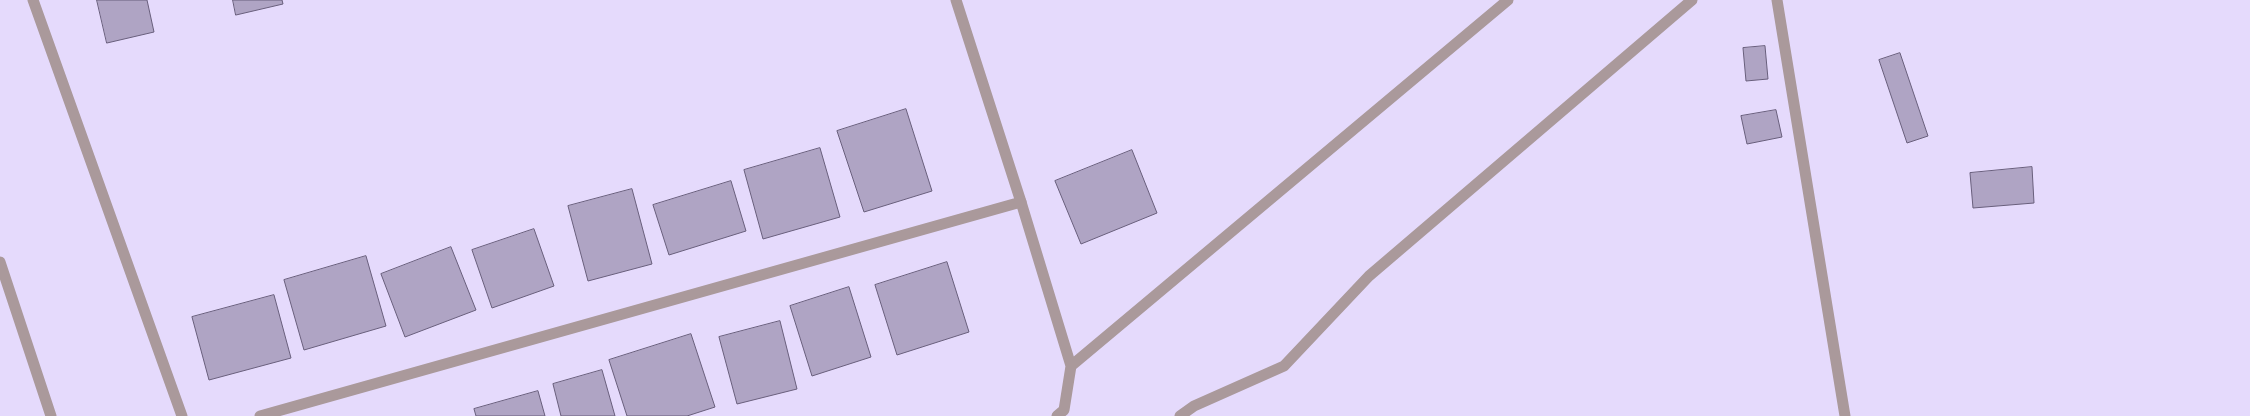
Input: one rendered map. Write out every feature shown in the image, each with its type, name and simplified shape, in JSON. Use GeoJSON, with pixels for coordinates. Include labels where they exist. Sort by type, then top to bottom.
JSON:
{"type":"FeatureCollection","features":[{"type":"Feature","properties":{"kind":"street"},"geometry":{"type":"LineString","coordinates":[[32,0],[182,416]]}},
{"type":"Feature","properties":{"kind":"street"},"geometry":{"type":"LineString","coordinates":[[956,0],[1021,202],[1071,366],[1064,410],[1057,416]]}},
{"type":"Feature","properties":{"kind":"street"},"geometry":{"type":"LineString","coordinates":[[1071,366],[1508,0]]}},
{"type":"Feature","properties":{"kind":"street"},"geometry":{"type":"LineString","coordinates":[[1180,416],[1194,406],[1284,366],[1369,276],[1692,0]]}},
{"type":"Feature","properties":{"kind":"street"},"geometry":{"type":"LineString","coordinates":[[1777,0],[1845,416]]}},
{"type":"Feature","properties":{"kind":"street"},"geometry":{"type":"LineString","coordinates":[[260,416],[1021,202]]}},
{"type":"Feature","properties":{"kind":"street"},"geometry":{"type":"LineString","coordinates":[[0,262],[51,416]]}},
{"type":"Feature","properties":{"kind":"building"},"geometry":{"type":"Polygon","coordinates":[[[97,0],[147,0],[154,32],[107,43],[97,0]]]}},
{"type":"Feature","properties":{"kind":"building"},"geometry":{"type":"Polygon","coordinates":[[[233,0],[282,0],[283,4],[236,15],[233,0]]]}},
{"type":"Feature","properties":{"kind":"building"},"geometry":{"type":"Polygon","coordinates":[[[1765,46],[1768,79],[1746,81],[1743,48],[1765,46]]]}},
{"type":"Feature","properties":{"kind":"building"},"geometry":{"type":"Polygon","coordinates":[[[1900,53],[1928,136],[1907,143],[1879,60],[1900,53]]]}},
{"type":"Feature","properties":{"kind":"building"},"geometry":{"type":"Polygon","coordinates":[[[906,109],[932,191],[864,212],[837,131],[906,109]]]}},
{"type":"Feature","properties":{"kind":"building"},"geometry":{"type":"Polygon","coordinates":[[[1776,110],[1782,137],[1747,144],[1741,116],[1776,110]]]}},
{"type":"Feature","properties":{"kind":"building"},"geometry":{"type":"Polygon","coordinates":[[[820,148],[840,217],[763,239],[744,170],[820,148]]]}},
{"type":"Feature","properties":{"kind":"building"},"geometry":{"type":"Polygon","coordinates":[[[1132,150],[1157,213],[1081,244],[1055,181],[1132,150]]]}},
{"type":"Feature","properties":{"kind":"building"},"geometry":{"type":"Polygon","coordinates":[[[2032,167],[2034,203],[1973,208],[1970,173],[2032,167]]]}},
{"type":"Feature","properties":{"kind":"building"},"geometry":{"type":"Polygon","coordinates":[[[731,181],[746,231],[669,255],[653,205],[731,181]]]}},
{"type":"Feature","properties":{"kind":"building"},"geometry":{"type":"Polygon","coordinates":[[[632,189],[652,264],[588,281],[568,206],[632,189]]]}},
{"type":"Feature","properties":{"kind":"building"},"geometry":{"type":"Polygon","coordinates":[[[534,229],[554,286],[492,308],[472,250],[534,229]]]}},
{"type":"Feature","properties":{"kind":"building"},"geometry":{"type":"Polygon","coordinates":[[[451,247],[476,310],[405,337],[381,274],[451,247]]]}},
{"type":"Feature","properties":{"kind":"building"},"geometry":{"type":"Polygon","coordinates":[[[366,256],[386,326],[304,350],[284,280],[366,256]]]}},
{"type":"Feature","properties":{"kind":"building"},"geometry":{"type":"Polygon","coordinates":[[[947,262],[969,332],[897,355],[875,285],[947,262]]]}},
{"type":"Feature","properties":{"kind":"building"},"geometry":{"type":"Polygon","coordinates":[[[849,287],[871,357],[812,376],[790,306],[849,287]]]}},
{"type":"Feature","properties":{"kind":"building"},"geometry":{"type":"Polygon","coordinates":[[[274,295],[291,358],[209,380],[192,317],[274,295]]]}},
{"type":"Feature","properties":{"kind":"building"},"geometry":{"type":"Polygon","coordinates":[[[780,321],[797,389],[737,404],[719,337],[780,321]]]}},
{"type":"Feature","properties":{"kind":"building"},"geometry":{"type":"Polygon","coordinates":[[[691,334],[715,407],[687,416],[627,416],[609,360],[691,334]]]}},
{"type":"Feature","properties":{"kind":"building"},"geometry":{"type":"Polygon","coordinates":[[[602,370],[615,416],[561,416],[553,384],[602,370]]]}},
{"type":"Feature","properties":{"kind":"building"},"geometry":{"type":"Polygon","coordinates":[[[538,391],[545,416],[476,416],[474,409],[538,391]]]}}]}
